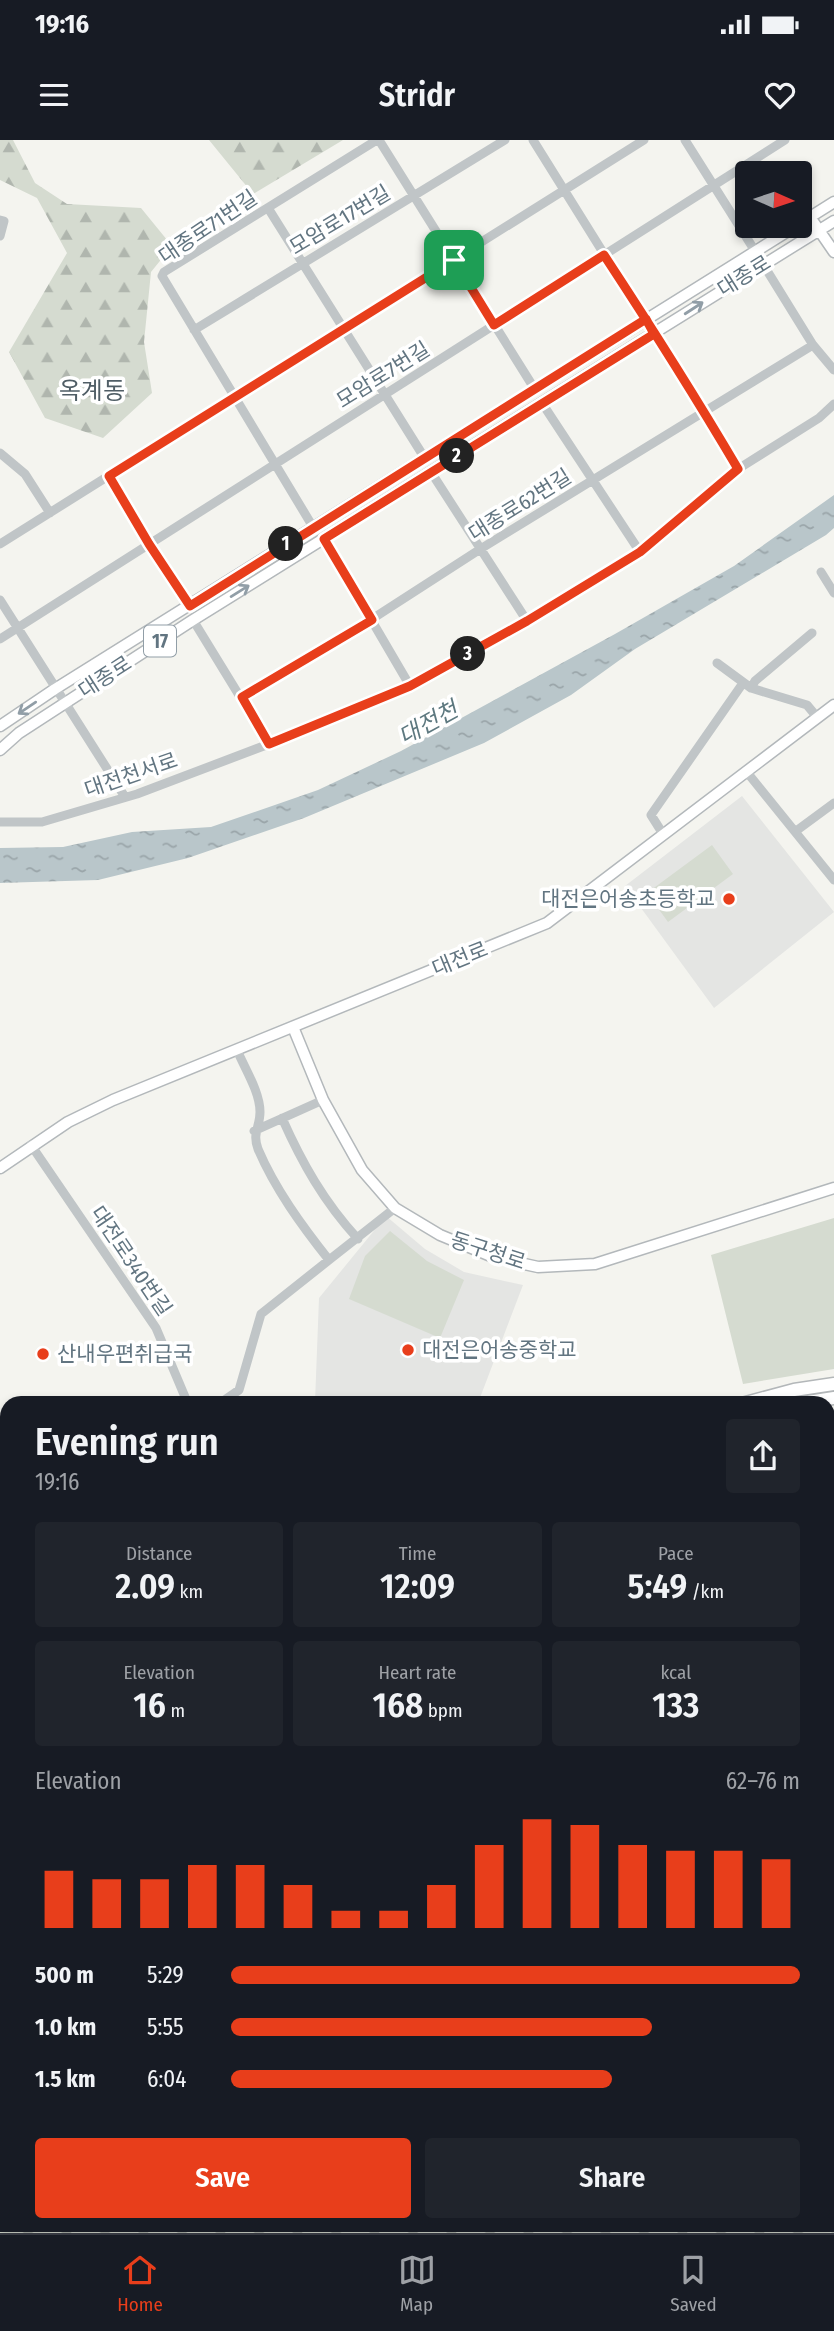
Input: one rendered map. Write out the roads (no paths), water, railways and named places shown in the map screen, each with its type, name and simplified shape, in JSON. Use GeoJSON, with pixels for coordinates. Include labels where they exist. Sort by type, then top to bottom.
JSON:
{"type":"FeatureCollection","features":[{"type":"Feature","properties":{"kind":"highway"},"geometry":{"type":"LineString","coordinates":[[772,1396],[834,1384]]}},
{"type":"Feature","properties":{"kind":"main road","name":"대종로"},"geometry":{"type":"LineString","coordinates":[[812,216],[834,202]]}},
{"type":"Feature","properties":{"kind":"main road"},"geometry":{"type":"LineString","coordinates":[[812,220],[834,252]]}},
{"type":"Feature","properties":{"kind":"main road","name":"대종로"},"geometry":{"type":"LineString","coordinates":[[0,750],[19,733],[193,620],[834,220]]}},
{"type":"Feature","properties":{"kind":"main road","name":"대종로"},"geometry":{"type":"LineString","coordinates":[[0,726],[424,457],[776,238]]}},
{"type":"Feature","properties":{"kind":"main road","name":"대전로"},"geometry":{"type":"LineString","coordinates":[[0,1168],[68,1122],[113,1100],[547,923],[834,705]]}},
{"type":"Feature","properties":{"kind":"main road","name":"동구청로"},"geometry":{"type":"LineString","coordinates":[[293,1027],[323,1100],[362,1170],[394,1208],[440,1235],[493,1257],[538,1267],[595,1264],[834,1188]]}},
{"type":"Feature","properties":{"kind":"street"},"geometry":{"type":"LineString","coordinates":[[378,140],[534,388]]}},
{"type":"Feature","properties":{"kind":"street","name":"대종로71번길"},"geometry":{"type":"LineString","coordinates":[[313,527],[163,280],[164,272],[378,140]]}},
{"type":"Feature","properties":{"kind":"street","name":"모암로17번길"},"geometry":{"type":"LineString","coordinates":[[194,330],[505,140]]}},
{"type":"Feature","properties":{"kind":"street"},"geometry":{"type":"LineString","coordinates":[[533,140],[705,412],[738,469]]}},
{"type":"Feature","properties":{"kind":"street"},"geometry":{"type":"LineString","coordinates":[[0,544],[644,140]]}},
{"type":"Feature","properties":{"kind":"street"},"geometry":{"type":"LineString","coordinates":[[685,140],[755,251]]}},
{"type":"Feature","properties":{"kind":"street","name":"모암로7번길"},"geometry":{"type":"LineString","coordinates":[[0,639],[785,140]]}},
{"type":"Feature","properties":{"kind":"street"},"geometry":{"type":"LineString","coordinates":[[268,208],[424,457]]}},
{"type":"Feature","properties":{"kind":"street"},"geometry":{"type":"LineString","coordinates":[[0,220],[4,221],[0,236]]}},
{"type":"Feature","properties":{"kind":"street"},"geometry":{"type":"LineString","coordinates":[[763,264],[813,345],[834,370]]}},
{"type":"Feature","properties":{"kind":"street","name":"대종로62번길"},"geometry":{"type":"LineString","coordinates":[[242,697],[372,620],[482,548],[813,345]]}},
{"type":"Feature","properties":{"kind":"street"},"geometry":{"type":"LineString","coordinates":[[542,403],[640,552]]}},
{"type":"Feature","properties":{"kind":"street","name":"대전천서로"},"geometry":{"type":"LineString","coordinates":[[0,822],[42,822],[125,797],[269,744],[410,686],[527,621],[640,552],[738,469],[819,418],[834,404]]}},
{"type":"Feature","properties":{"kind":"street"},"geometry":{"type":"LineString","coordinates":[[819,418],[834,412]]}},
{"type":"Feature","properties":{"kind":"street"},"geometry":{"type":"LineString","coordinates":[[0,453],[25,474],[50,513]]}},
{"type":"Feature","properties":{"kind":"street"},"geometry":{"type":"LineString","coordinates":[[431,472],[527,621]]}},
{"type":"Feature","properties":{"kind":"street"},"geometry":{"type":"LineString","coordinates":[[109,476],[190,606]]}},
{"type":"Feature","properties":{"kind":"street"},"geometry":{"type":"LineString","coordinates":[[324,539],[410,686]]}},
{"type":"Feature","properties":{"kind":"street"},"geometry":{"type":"LineString","coordinates":[[821,572],[834,593]]}},
{"type":"Feature","properties":{"kind":"street"},"geometry":{"type":"LineString","coordinates":[[0,600],[64,703]]}},
{"type":"Feature","properties":{"kind":"street"},"geometry":{"type":"LineString","coordinates":[[193,620],[269,744]]}},
{"type":"Feature","properties":{"kind":"street"},"geometry":{"type":"LineString","coordinates":[[663,834],[651,816],[747,685],[812,633]]}},
{"type":"Feature","properties":{"kind":"street"},"geometry":{"type":"LineString","coordinates":[[717,663],[747,685],[807,705],[817,718]]}},
{"type":"Feature","properties":{"kind":"street","name":"대종로"},"geometry":{"type":"LineString","coordinates":[[64,703],[125,797]]}},
{"type":"Feature","properties":{"kind":"street"},"geometry":{"type":"LineString","coordinates":[[746,771],[834,880]]}},
{"type":"Feature","properties":{"kind":"street"},"geometry":{"type":"LineString","coordinates":[[796,831],[834,803]]}},
{"type":"Feature","properties":{"kind":"street"},"geometry":{"type":"LineString","coordinates":[[237,1050],[258,1102],[260,1114],[254,1130],[258,1148],[294,1214],[329,1260]]}},
{"type":"Feature","properties":{"kind":"street"},"geometry":{"type":"LineString","coordinates":[[254,1130],[323,1100]]}},
{"type":"Feature","properties":{"kind":"street"},"geometry":{"type":"LineString","coordinates":[[282,1118],[310,1177],[358,1239]]}},
{"type":"Feature","properties":{"kind":"street","name":"대전로340번길"},"geometry":{"type":"LineString","coordinates":[[31,1145],[156,1328],[185,1396]]}},
{"type":"Feature","properties":{"kind":"street"},"geometry":{"type":"LineString","coordinates":[[230,1396],[239,1390],[261,1314],[394,1208]]}},
{"type":"Feature","properties":{"kind":"water"},"geometry":{"type":"Polygon","coordinates":[[[834,495],[834,528],[826,535],[635,649],[571,695],[484,743],[304,818],[188,858],[98,880],[0,883],[0,848],[63,847],[132,832],[211,827],[318,790],[401,751],[734,566],[834,495]]]}},
{"type":"Feature","properties":{"kind":"place","name":"대전은어송초등학교"},"geometry":{"type":"Point","coordinates":[729,899]}},
{"type":"Feature","properties":{"kind":"place","name":"대전은어송중학교"},"geometry":{"type":"Point","coordinates":[408,1350]}},
{"type":"Feature","properties":{"kind":"place","name":"산내우편취급국"},"geometry":{"type":"Point","coordinates":[43,1354]}},
{"type":"Feature","properties":{"kind":"district","name":"옥계동"},"geometry":{"type":"Point","coordinates":[92,391]}},
{"type":"Feature","properties":{"kind":"water label","name":"대전천"},"geometry":{"type":"Point","coordinates":[428,723]}}]}
